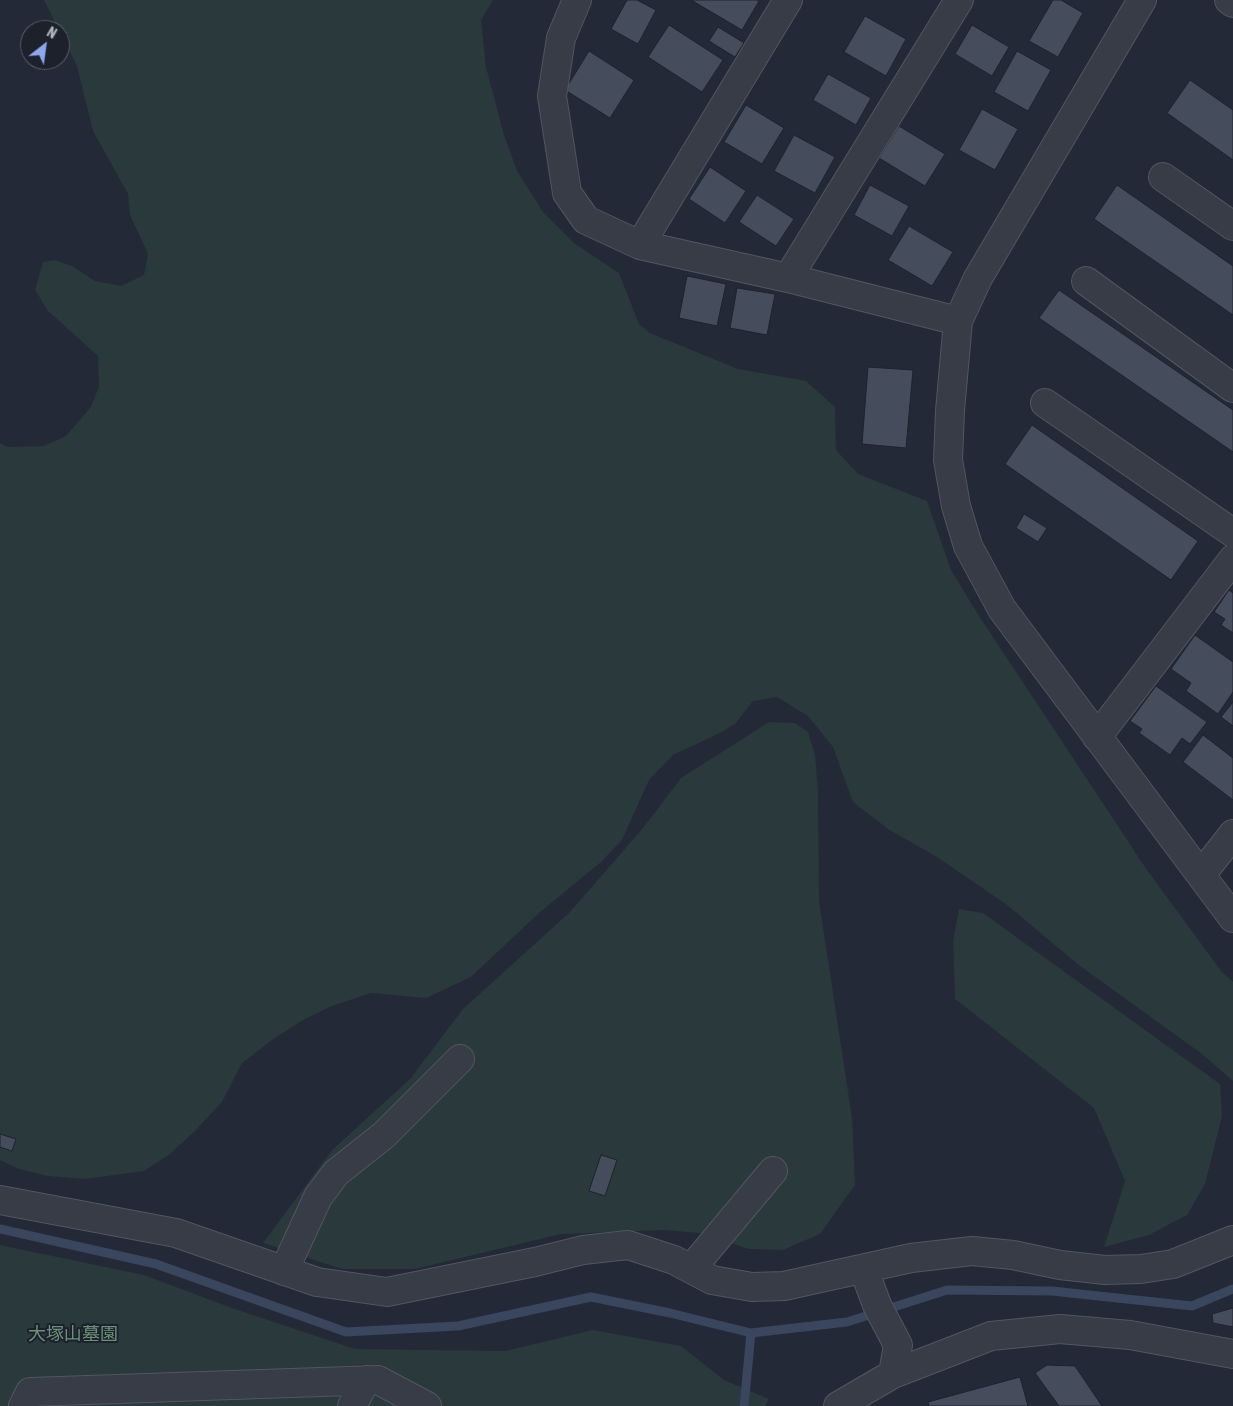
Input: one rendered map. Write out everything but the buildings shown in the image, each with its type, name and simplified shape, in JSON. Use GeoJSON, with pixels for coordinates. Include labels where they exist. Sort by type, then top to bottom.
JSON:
{"type":"FeatureCollection","features":[{"type":"Feature","properties":{"kind":"street"},"geometry":{"type":"LineString","coordinates":[[576,0],[561,38],[552,96],[567,193],[586,220],[640,245],[788,278],[958,321]]}},
{"type":"Feature","properties":{"kind":"street"},"geometry":{"type":"LineString","coordinates":[[640,245],[788,0]]}},
{"type":"Feature","properties":{"kind":"street"},"geometry":{"type":"LineString","coordinates":[[788,278],[959,0]]}},
{"type":"Feature","properties":{"kind":"street"},"geometry":{"type":"LineString","coordinates":[[1142,0],[978,278],[958,321],[950,411],[948,460],[956,506],[968,546],[1002,609],[1233,918]]}},
{"type":"Feature","properties":{"kind":"street"},"geometry":{"type":"LineString","coordinates":[[1229,0],[1233,2]]}},
{"type":"Feature","properties":{"kind":"street"},"geometry":{"type":"LineString","coordinates":[[1164,177],[1233,226]]}},
{"type":"Feature","properties":{"kind":"street"},"geometry":{"type":"LineString","coordinates":[[1086,281],[1233,388]]}},
{"type":"Feature","properties":{"kind":"street"},"geometry":{"type":"LineString","coordinates":[[1045,402],[1233,533]]}},
{"type":"Feature","properties":{"kind":"street"},"geometry":{"type":"LineString","coordinates":[[1097,737],[1233,559]]}},
{"type":"Feature","properties":{"kind":"street"},"geometry":{"type":"LineString","coordinates":[[1201,875],[1233,834]]}},
{"type":"Feature","properties":{"kind":"street"},"geometry":{"type":"LineString","coordinates":[[284,1271],[318,1197],[336,1173],[384,1135],[460,1059]]}},
{"type":"Feature","properties":{"kind":"street"},"geometry":{"type":"LineString","coordinates":[[691,1269],[773,1171]]}},
{"type":"Feature","properties":{"kind":"street"},"geometry":{"type":"LineString","coordinates":[[0,1200],[176,1233],[317,1282],[387,1292],[535,1262],[583,1250],[628,1246],[674,1260],[712,1280],[752,1287],[784,1286],[864,1270],[910,1258],[972,1251],[1013,1255],[1087,1268],[1141,1269],[1173,1264],[1233,1240]]}},
{"type":"Feature","properties":{"kind":"street"},"geometry":{"type":"LineString","coordinates":[[864,1270],[877,1305],[898,1345],[893,1374]]}},
{"type":"Feature","properties":{"kind":"street"},"geometry":{"type":"LineString","coordinates":[[838,1406],[893,1374],[991,1336],[1060,1329],[1130,1335],[1233,1354]]}},
{"type":"Feature","properties":{"kind":"street"},"geometry":{"type":"LineString","coordinates":[[352,1406],[366,1380]]}},
{"type":"Feature","properties":{"kind":"street"},"geometry":{"type":"LineString","coordinates":[[22,1406],[30,1392],[292,1394],[366,1380],[378,1380],[427,1406]]}},
{"type":"Feature","properties":{"kind":"green space"},"geometry":{"type":"Polygon","coordinates":[[[44,0],[493,0],[481,20],[486,67],[504,135],[517,171],[543,212],[574,243],[619,273],[639,324],[650,333],[738,369],[806,381],[835,407],[836,450],[858,474],[927,501],[951,570],[981,619],[1147,870],[1222,972],[1233,982],[1233,1081],[1202,1054],[1080,966],[1007,905],[937,857],[888,829],[853,802],[833,747],[808,716],[777,697],[753,701],[735,724],[673,755],[649,780],[622,840],[601,862],[539,913],[471,977],[426,998],[371,993],[332,1006],[303,1020],[272,1040],[242,1063],[222,1102],[170,1154],[144,1171],[85,1179],[48,1176],[19,1169],[0,1160],[0,443],[7,447],[44,446],[66,436],[90,408],[99,387],[98,356],[48,311],[35,290],[43,262],[55,260],[72,266],[95,281],[121,286],[144,275],[148,254],[130,215],[128,194],[93,131],[77,66],[70,52],[70,20],[54,20],[44,0]]]}},
{"type":"Feature","properties":{"kind":"green space"},"geometry":{"type":"Polygon","coordinates":[[[769,722],[795,723],[808,732],[815,755],[818,791],[819,901],[852,1118],[855,1185],[820,1234],[783,1250],[749,1249],[700,1233],[664,1230],[561,1234],[415,1269],[342,1269],[263,1243],[332,1150],[410,1079],[463,1009],[570,912],[643,828],[681,778],[769,722]]]}},
{"type":"Feature","properties":{"kind":"green space"},"geometry":{"type":"Polygon","coordinates":[[[959,909],[983,913],[1220,1084],[1222,1116],[1205,1184],[1187,1215],[1149,1235],[1104,1247],[1125,1181],[1094,1108],[955,999],[953,941],[959,909]]]}},
{"type":"Feature","properties":{"kind":"green space","name":"大塚山墓園"},"geometry":{"type":"Polygon","coordinates":[[[0,1245],[144,1275],[232,1308],[355,1349],[505,1351],[593,1330],[681,1346],[724,1380],[769,1399],[765,1406],[0,1406],[0,1245]]]}},
{"type":"Feature","properties":{"kind":"waterway"},"geometry":{"type":"LineString","coordinates":[[0,1229],[156,1264],[346,1332],[458,1326],[591,1297],[670,1313],[751,1333],[847,1322],[947,1290],[1052,1291],[1192,1306],[1233,1289]]}},
{"type":"Feature","properties":{"kind":"waterway"},"geometry":{"type":"LineString","coordinates":[[744,1406],[751,1333]]}}]}
